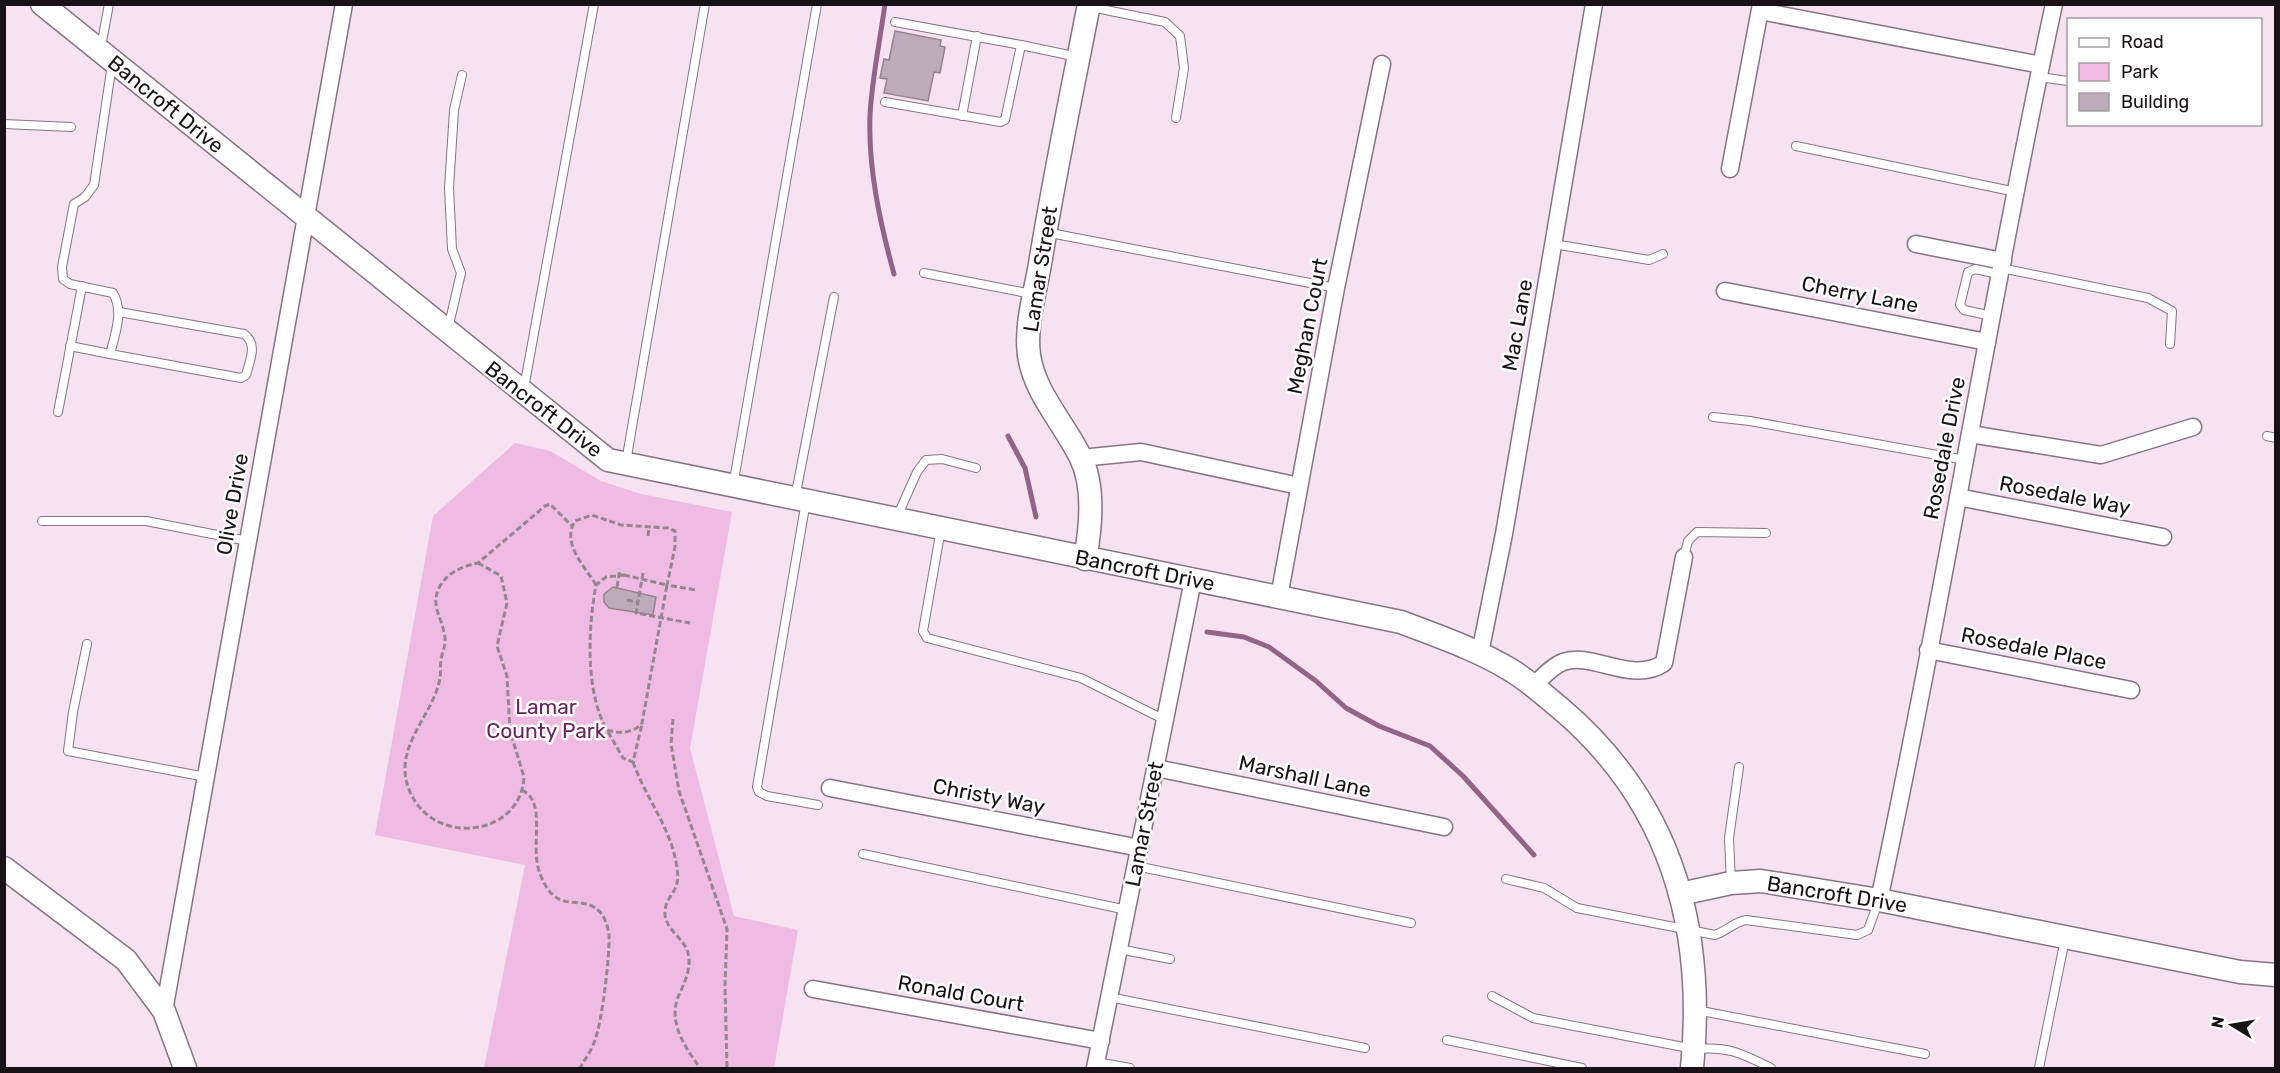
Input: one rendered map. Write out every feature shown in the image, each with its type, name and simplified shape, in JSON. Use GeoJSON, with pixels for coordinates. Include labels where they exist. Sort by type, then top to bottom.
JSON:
{"type":"FeatureCollection","features":[{"type":"Feature","properties":{"kind":"main road","name":"Bancroft Drive"},"geometry":{"type":"LineString","coordinates":[[42,4],[523,394],[608,460],[1401,622],[1480,653],[1533,686],[1585,730],[1642,803],[1669,856],[1680,894],[1731,883],[1761,881],[1879,900],[2240,972],[2276,975]]}},
{"type":"Feature","properties":{"kind":"main road","name":"Lamar Street"},"geometry":{"type":"LineString","coordinates":[[1085,559],[1090,535],[1089,493],[1081,458],[1034,377],[1029,353],[1029,330],[1088,5]]}},
{"type":"Feature","properties":{"kind":"main road"},"geometry":{"type":"LineString","coordinates":[[4,868],[126,960],[164,1011],[185,1068]]}},
{"type":"Feature","properties":{"kind":"main road"},"geometry":{"type":"LineString","coordinates":[[1680,894],[1695,968],[1696,1010],[1693,1058]]}},
{"type":"Feature","properties":{"kind":"street","name":"Olive Drive"},"geometry":{"type":"LineString","coordinates":[[164,1011],[344,4]]}},
{"type":"Feature","properties":{"kind":"street","name":"Mac Lane"},"geometry":{"type":"LineString","coordinates":[[1480,653],[1506,522],[1594,4]]}},
{"type":"Feature","properties":{"kind":"street","name":"Rosedale Drive"},"geometry":{"type":"LineString","coordinates":[[1879,900],[2054,4]]}},
{"type":"Feature","properties":{"kind":"street"},"geometry":{"type":"LineString","coordinates":[[1730,169],[1760,8],[2040,71]]}},
{"type":"Feature","properties":{"kind":"street","name":"Meghan Court"},"geometry":{"type":"LineString","coordinates":[[1279,597],[1336,288],[1383,64]]}},
{"type":"Feature","properties":{"kind":"street"},"geometry":{"type":"LineString","coordinates":[[1916,244],[2001,268]]}},
{"type":"Feature","properties":{"kind":"street","name":"Cherry Lane"},"geometry":{"type":"LineString","coordinates":[[1725,291],[1987,342]]}},
{"type":"Feature","properties":{"kind":"street"},"geometry":{"type":"LineString","coordinates":[[1971,434],[2101,454],[2193,427]]}},
{"type":"Feature","properties":{"kind":"street"},"geometry":{"type":"LineString","coordinates":[[1081,458],[1141,452],[1299,486]]}},
{"type":"Feature","properties":{"kind":"street","name":"Rosedale Way"},"geometry":{"type":"LineString","coordinates":[[1958,497],[2163,537]]}},
{"type":"Feature","properties":{"kind":"street"},"geometry":{"type":"LineString","coordinates":[[1533,686],[1561,662],[1576,659],[1627,669],[1653,671],[1665,663],[1684,557]]}},
{"type":"Feature","properties":{"kind":"street","name":"Lamar Street"},"geometry":{"type":"LineString","coordinates":[[1096,1065],[1192,580]]}},
{"type":"Feature","properties":{"kind":"street","name":"Rosedale Place"},"geometry":{"type":"LineString","coordinates":[[1928,651],[2132,690]]}},
{"type":"Feature","properties":{"kind":"street","name":"Marshall Lane"},"geometry":{"type":"LineString","coordinates":[[1156,768],[1444,827]]}},
{"type":"Feature","properties":{"kind":"street","name":"Christy Way"},"geometry":{"type":"LineString","coordinates":[[830,788],[1140,848]]}},
{"type":"Feature","properties":{"kind":"street","name":"Ronald Court"},"geometry":{"type":"LineString","coordinates":[[813,989],[1101,1041]]}},
{"type":"Feature","properties":{"kind":"lane"},"geometry":{"type":"LineString","coordinates":[[109,4],[94,185],[85,197],[74,204],[62,267],[63,279],[70,284],[113,293],[118,302],[119,312],[110,354]]}},
{"type":"Feature","properties":{"kind":"lane"},"geometry":{"type":"LineString","coordinates":[[523,394],[594,4]]}},
{"type":"Feature","properties":{"kind":"lane"},"geometry":{"type":"LineString","coordinates":[[625,465],[705,4]]}},
{"type":"Feature","properties":{"kind":"lane"},"geometry":{"type":"LineString","coordinates":[[733,486],[817,4]]}},
{"type":"Feature","properties":{"kind":"lane"},"geometry":{"type":"LineString","coordinates":[[1088,5],[1165,22],[1180,36],[1184,68],[1176,118]]}},
{"type":"Feature","properties":{"kind":"lane"},"geometry":{"type":"LineString","coordinates":[[895,22],[1079,57]]}},
{"type":"Feature","properties":{"kind":"lane"},"geometry":{"type":"LineString","coordinates":[[962,116],[977,36]]}},
{"type":"Feature","properties":{"kind":"lane"},"geometry":{"type":"LineString","coordinates":[[885,102],[1000,122],[1005,120],[1021,45]]}},
{"type":"Feature","properties":{"kind":"lane"},"geometry":{"type":"LineString","coordinates":[[2040,71],[2067,81]]}},
{"type":"Feature","properties":{"kind":"lane"},"geometry":{"type":"LineString","coordinates":[[448,332],[461,273],[452,249],[449,188],[454,110],[462,75]]}},
{"type":"Feature","properties":{"kind":"lane"},"geometry":{"type":"LineString","coordinates":[[4,124],[71,127]]}},
{"type":"Feature","properties":{"kind":"lane"},"geometry":{"type":"LineString","coordinates":[[1796,146],[2016,192]]}},
{"type":"Feature","properties":{"kind":"lane"},"geometry":{"type":"LineString","coordinates":[[1045,232],[1336,288]]}},
{"type":"Feature","properties":{"kind":"lane"},"geometry":{"type":"LineString","coordinates":[[1554,244],[1649,260],[1663,254]]}},
{"type":"Feature","properties":{"kind":"lane"},"geometry":{"type":"LineString","coordinates":[[1992,316],[1964,310],[1960,305],[1968,272],[1975,269],[2001,268],[2148,298],[2172,311],[2170,344]]}},
{"type":"Feature","properties":{"kind":"lane"},"geometry":{"type":"LineString","coordinates":[[924,273],[1035,295]]}},
{"type":"Feature","properties":{"kind":"lane"},"geometry":{"type":"LineString","coordinates":[[58,412],[82,286]]}},
{"type":"Feature","properties":{"kind":"lane"},"geometry":{"type":"LineString","coordinates":[[818,806],[767,796],[759,792],[757,787],[834,297]]}},
{"type":"Feature","properties":{"kind":"lane"},"geometry":{"type":"LineString","coordinates":[[70,346],[241,378],[246,375],[253,345],[250,338],[244,334],[119,312]]}},
{"type":"Feature","properties":{"kind":"lane"},"geometry":{"type":"LineString","coordinates":[[1713,417],[1750,421],[1965,460]]}},
{"type":"Feature","properties":{"kind":"lane"},"geometry":{"type":"LineString","coordinates":[[896,520],[917,472],[926,460],[942,459],[976,468]]}},
{"type":"Feature","properties":{"kind":"lane"},"geometry":{"type":"LineString","coordinates":[[42,521],[146,521],[248,541]]}},
{"type":"Feature","properties":{"kind":"lane"},"geometry":{"type":"LineString","coordinates":[[941,529],[923,631],[927,638],[1081,678],[1165,721]]}},
{"type":"Feature","properties":{"kind":"lane"},"geometry":{"type":"LineString","coordinates":[[1684,557],[1688,541],[1696,532],[1766,533]]}},
{"type":"Feature","properties":{"kind":"lane"},"geometry":{"type":"LineString","coordinates":[[87,644],[68,751],[206,777]]}},
{"type":"Feature","properties":{"kind":"lane"},"geometry":{"type":"LineString","coordinates":[[1731,883],[1729,838],[1739,767]]}},
{"type":"Feature","properties":{"kind":"lane"},"geometry":{"type":"LineString","coordinates":[[863,854],[1127,910]]}},
{"type":"Feature","properties":{"kind":"lane"},"geometry":{"type":"LineString","coordinates":[[1136,867],[1411,923]]}},
{"type":"Feature","properties":{"kind":"lane"},"geometry":{"type":"LineString","coordinates":[[1506,879],[1544,888],[1577,908],[1715,935],[1729,931],[1737,922],[1746,920],[1857,935],[1868,930],[1879,900]]}},
{"type":"Feature","properties":{"kind":"lane"},"geometry":{"type":"LineString","coordinates":[[2039,1068],[2066,936]]}},
{"type":"Feature","properties":{"kind":"lane"},"geometry":{"type":"LineString","coordinates":[[1119,949],[1170,958]]}},
{"type":"Feature","properties":{"kind":"lane"},"geometry":{"type":"LineString","coordinates":[[1492,996],[1533,1018],[1693,1058],[1717,1047],[1743,1052],[1771,1068]]}},
{"type":"Feature","properties":{"kind":"lane"},"geometry":{"type":"LineString","coordinates":[[1109,997],[1365,1048]]}},
{"type":"Feature","properties":{"kind":"lane"},"geometry":{"type":"LineString","coordinates":[[1696,1010],[1925,1054]]}},
{"type":"Feature","properties":{"kind":"lane"},"geometry":{"type":"LineString","coordinates":[[1447,1040],[1582,1068]]}},
{"type":"Feature","properties":{"kind":"lane"},"geometry":{"type":"LineString","coordinates":[[1096,1065],[1131,1068]]}},
{"type":"Feature","properties":{"kind":"path"},"geometry":{"type":"LineString","coordinates":[[478,563],[501,576],[506,592],[507,603],[497,646],[507,676],[510,731],[524,777],[522,790],[506,814],[481,828],[462,829],[441,824],[426,814],[416,802],[406,782],[408,753],[441,677],[441,660],[445,640],[436,611],[436,595],[448,576],[467,565],[478,563],[545,506],[550,504],[559,510],[572,526]]}},
{"type":"Feature","properties":{"kind":"path"},"geometry":{"type":"LineString","coordinates":[[633,762],[623,758],[607,730],[595,701],[591,684],[596,585],[574,552],[571,539],[572,526],[580,517],[592,515],[621,525],[668,528],[675,531],[675,547],[633,762],[640,781],[668,833],[677,866],[679,883],[665,908],[666,920],[684,944],[689,964],[675,1011],[677,1028],[683,1042],[700,1068]]}},
{"type":"Feature","properties":{"kind":"path"},"geometry":{"type":"LineString","coordinates":[[648,537],[649,528]]}},
{"type":"Feature","properties":{"kind":"path"},"geometry":{"type":"LineString","coordinates":[[617,587],[620,569]]}},
{"type":"Feature","properties":{"kind":"path"},"geometry":{"type":"LineString","coordinates":[[643,573],[636,613],[690,623]]}},
{"type":"Feature","properties":{"kind":"path"},"geometry":{"type":"LineString","coordinates":[[596,585],[606,577],[619,575],[696,590]]}},
{"type":"Feature","properties":{"kind":"path"},"geometry":{"type":"LineString","coordinates":[[627,600],[638,602]]}},
{"type":"Feature","properties":{"kind":"path"},"geometry":{"type":"LineString","coordinates":[[673,718],[671,744],[679,791],[727,929],[725,986],[727,1068]]}},
{"type":"Feature","properties":{"kind":"path"},"geometry":{"type":"LineString","coordinates":[[607,730],[626,732],[642,723]]}},
{"type":"Feature","properties":{"kind":"path"},"geometry":{"type":"LineString","coordinates":[[522,790],[531,794],[537,804],[534,851],[540,874],[551,893],[560,900],[597,909],[603,916],[608,929],[607,964],[595,1040],[580,1068]]}},
{"type":"Feature","properties":{"kind":"green space","name":"Lamar County Park"},"geometry":{"type":"Polygon","coordinates":[[[515,443],[550,451],[601,481],[641,494],[732,512],[690,748],[734,916],[798,930],[774,1068],[484,1068],[525,865],[375,835],[433,516],[515,443]]]}},
{"type":"Feature","properties":{"kind":"building"},"geometry":{"type":"Polygon","coordinates":[[[895,31],[941,40],[940,46],[945,47],[940,73],[934,72],[928,101],[884,93],[887,79],[880,78],[884,59],[889,60],[895,31]]]}},
{"type":"Feature","properties":{"kind":"building"},"geometry":{"type":"Polygon","coordinates":[[[613,587],[656,597],[653,615],[609,608],[604,602],[604,594],[613,587]]]}},
{"type":"Feature","properties":{"kind":"waterway"},"geometry":{"type":"LineString","coordinates":[[885,4],[872,87],[870,135],[876,195],[894,274]]}},
{"type":"Feature","properties":{"kind":"waterway"},"geometry":{"type":"LineString","coordinates":[[1008,436],[1025,468],[1036,517]]}},
{"type":"Feature","properties":{"kind":"waterway"},"geometry":{"type":"LineString","coordinates":[[1207,632],[1244,637],[1269,647],[1316,681],[1346,708],[1379,726],[1430,746],[1463,776],[1534,855]]}}]}
